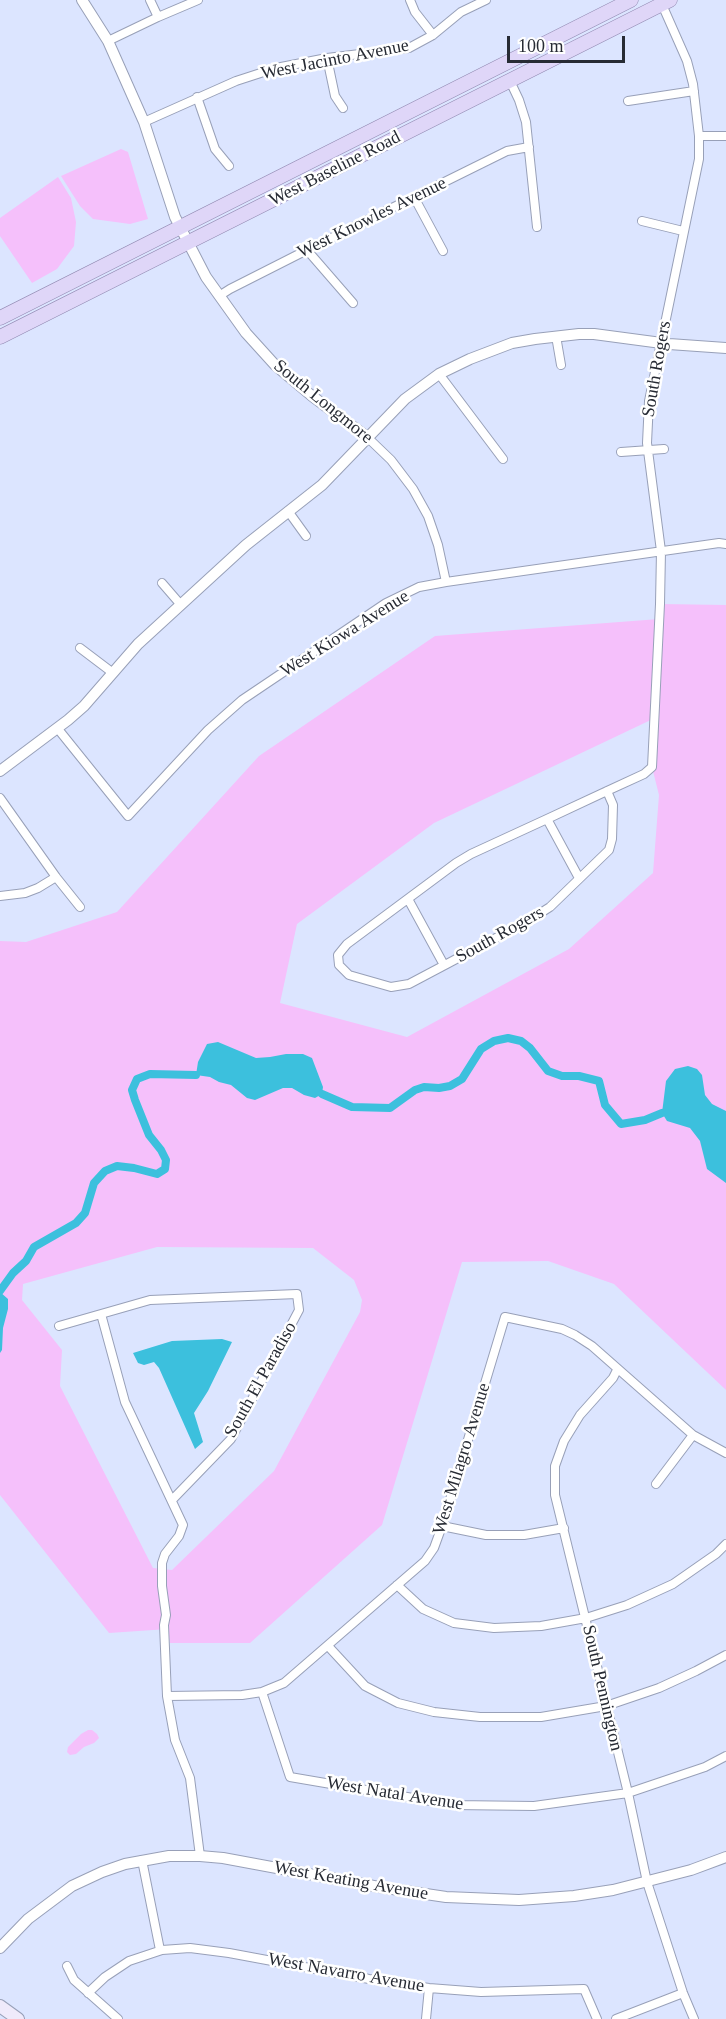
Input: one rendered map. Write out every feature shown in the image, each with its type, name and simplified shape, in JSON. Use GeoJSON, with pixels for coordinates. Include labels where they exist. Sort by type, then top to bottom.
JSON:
{"type":"FeatureCollection","features":[{"type":"Feature","properties":{"kind":"main road","name":"West Baseline Road"},"geometry":{"type":"LineString","coordinates":[[0,318],[631,0]]}},
{"type":"Feature","properties":{"kind":"main road","name":"West Baseline Road"},"geometry":{"type":"LineString","coordinates":[[0,337],[510,81],[664,1]]}},
{"type":"Feature","properties":{"kind":"main road"},"geometry":{"type":"LineString","coordinates":[[0,2006],[18,2019]]}},
{"type":"Feature","properties":{"kind":"street","name":"South Longmore"},"geometry":{"type":"LineString","coordinates":[[82,0],[108,41],[144,122],[165,192],[203,271],[246,333],[275,365],[367,437],[392,460],[413,489],[428,516],[438,545],[446,582]]}},
{"type":"Feature","properties":{"kind":"street"},"geometry":{"type":"LineString","coordinates":[[150,0],[158,17]]}},
{"type":"Feature","properties":{"kind":"street"},"geometry":{"type":"LineString","coordinates":[[108,41],[198,0]]}},
{"type":"Feature","properties":{"kind":"street"},"geometry":{"type":"LineString","coordinates":[[410,0],[415,12],[433,35]]}},
{"type":"Feature","properties":{"kind":"street","name":"West Jacinto Avenue"},"geometry":{"type":"LineString","coordinates":[[144,122],[236,81],[276,69],[327,58],[409,48],[433,35],[461,12],[486,0]]}},
{"type":"Feature","properties":{"kind":"street","name":"South Rogers"},"geometry":{"type":"LineString","coordinates":[[607,791],[613,805],[612,839],[609,850],[542,912],[409,984],[391,987],[349,975],[339,965],[338,955],[347,944],[456,863],[607,791],[644,774],[652,767],[661,551],[648,449],[649,401],[699,159],[694,91],[687,61],[664,1]]}},
{"type":"Feature","properties":{"kind":"street"},"geometry":{"type":"LineString","coordinates":[[327,58],[335,96],[343,108]]}},
{"type":"Feature","properties":{"kind":"street"},"geometry":{"type":"LineString","coordinates":[[510,81],[524,111],[537,226]]}},
{"type":"Feature","properties":{"kind":"street"},"geometry":{"type":"LineString","coordinates":[[628,102],[694,91]]}},
{"type":"Feature","properties":{"kind":"street"},"geometry":{"type":"LineString","coordinates":[[197,97],[215,149],[229,166]]}},
{"type":"Feature","properties":{"kind":"street"},"geometry":{"type":"LineString","coordinates":[[699,136],[726,136]]}},
{"type":"Feature","properties":{"kind":"street","name":"West Knowles Avenue"},"geometry":{"type":"LineString","coordinates":[[219,296],[507,151],[529,147]]}},
{"type":"Feature","properties":{"kind":"street"},"geometry":{"type":"LineString","coordinates":[[414,197],[443,251]]}},
{"type":"Feature","properties":{"kind":"street"},"geometry":{"type":"LineString","coordinates":[[642,221],[683,231]]}},
{"type":"Feature","properties":{"kind":"street"},"geometry":{"type":"LineString","coordinates":[[307,250],[353,303]]}},
{"type":"Feature","properties":{"kind":"street"},"geometry":{"type":"LineString","coordinates":[[0,771],[58,729],[84,706],[138,644],[246,545],[322,485],[405,399],[439,374],[512,343],[556,336],[594,334],[712,349],[726,348]]}},
{"type":"Feature","properties":{"kind":"street"},"geometry":{"type":"LineString","coordinates":[[556,336],[561,365]]}},
{"type":"Feature","properties":{"kind":"street"},"geometry":{"type":"LineString","coordinates":[[439,374],[503,459]]}},
{"type":"Feature","properties":{"kind":"street"},"geometry":{"type":"LineString","coordinates":[[621,452],[664,449]]}},
{"type":"Feature","properties":{"kind":"street"},"geometry":{"type":"LineString","coordinates":[[288,511],[306,536]]}},
{"type":"Feature","properties":{"kind":"street","name":"West Kiowa Avenue"},"geometry":{"type":"LineString","coordinates":[[58,729],[128,816],[208,730],[242,700],[386,603],[419,588],[446,582],[726,543]]}},
{"type":"Feature","properties":{"kind":"street"},"geometry":{"type":"LineString","coordinates":[[162,583],[181,605]]}},
{"type":"Feature","properties":{"kind":"street"},"geometry":{"type":"LineString","coordinates":[[80,648],[113,672]]}},
{"type":"Feature","properties":{"kind":"street"},"geometry":{"type":"LineString","coordinates":[[0,798],[80,907]]}},
{"type":"Feature","properties":{"kind":"street"},"geometry":{"type":"LineString","coordinates":[[548,819],[579,878]]}},
{"type":"Feature","properties":{"kind":"street"},"geometry":{"type":"LineString","coordinates":[[0,896],[26,893],[56,876]]}},
{"type":"Feature","properties":{"kind":"street","name":"South Rogers"},"geometry":{"type":"LineString","coordinates":[[408,898],[444,965]]}},
{"type":"Feature","properties":{"kind":"street","name":"South El Paradiso"},"geometry":{"type":"LineString","coordinates":[[59,1326],[150,1300],[297,1294],[299,1310],[231,1439],[172,1500]]}},
{"type":"Feature","properties":{"kind":"street"},"geometry":{"type":"LineString","coordinates":[[101,1314],[125,1402],[182,1522],[182,1530],[165,1554],[162,1563],[160,1614],[164,1625],[167,1696],[175,1740],[190,1778],[200,1856]]}},
{"type":"Feature","properties":{"kind":"street","name":"West Milagro Avenue"},"geometry":{"type":"LineString","coordinates":[[167,1696],[242,1695],[262,1692],[284,1683],[425,1561],[434,1548],[442,1527],[505,1317],[568,1332],[592,1346],[693,1435],[726,1453]]}},
{"type":"Feature","properties":{"kind":"street","name":"South Pennington"},"geometry":{"type":"LineString","coordinates":[[617,1370],[613,1378],[580,1415],[564,1441],[555,1466],[555,1495],[628,1793],[647,1882],[683,1993],[694,2019]]}},
{"type":"Feature","properties":{"kind":"street"},"geometry":{"type":"LineString","coordinates":[[656,1484],[693,1435]]}},
{"type":"Feature","properties":{"kind":"street"},"geometry":{"type":"LineString","coordinates":[[442,1527],[486,1535],[524,1535],[564,1528]]}},
{"type":"Feature","properties":{"kind":"street"},"geometry":{"type":"LineString","coordinates":[[396,1585],[423,1609],[454,1623],[494,1628],[541,1626],[586,1618],[627,1605],[673,1584],[716,1554],[726,1544]]}},
{"type":"Feature","properties":{"kind":"street"},"geometry":{"type":"LineString","coordinates":[[328,1646],[365,1686],[398,1703],[434,1712],[480,1717],[541,1717],[606,1706],[659,1689],[726,1654]]}},
{"type":"Feature","properties":{"kind":"street","name":"West Natal Avenue"},"geometry":{"type":"LineString","coordinates":[[262,1692],[290,1777],[454,1805],[534,1806],[628,1793],[705,1767],[726,1756]]}},
{"type":"Feature","properties":{"kind":"street","name":"West Keating Avenue"},"geometry":{"type":"LineString","coordinates":[[0,1948],[28,1919],[72,1886],[102,1872],[142,1860],[169,1856],[223,1858],[446,1898],[519,1900],[594,1893],[647,1882],[691,1870],[726,1857]]}},
{"type":"Feature","properties":{"kind":"street"},"geometry":{"type":"LineString","coordinates":[[142,1860],[160,1950]]}},
{"type":"Feature","properties":{"kind":"street","name":"West Navarro Avenue"},"geometry":{"type":"LineString","coordinates":[[88,1993],[105,1977],[129,1961],[160,1950],[190,1948],[429,1988],[481,1992],[584,1989],[597,2019]]}},
{"type":"Feature","properties":{"kind":"street"},"geometry":{"type":"LineString","coordinates":[[67,1966],[74,1980],[118,2019]]}},
{"type":"Feature","properties":{"kind":"street"},"geometry":{"type":"LineString","coordinates":[[426,2019],[429,1988]]}},
{"type":"Feature","properties":{"kind":"street"},"geometry":{"type":"LineString","coordinates":[[616,2019],[683,1993]]}},
{"type":"Feature","properties":{"kind":"shaded area"},"geometry":{"type":"Polygon","coordinates":[[[121,149],[128,152],[148,219],[130,224],[93,219],[80,206],[61,176],[121,149]]]}},
{"type":"Feature","properties":{"kind":"shaded area"},"geometry":{"type":"Polygon","coordinates":[[[58,177],[71,198],[76,222],[74,246],[57,269],[32,283],[0,236],[0,218],[58,177]]]}},
{"type":"Feature","properties":{"kind":"shaded area"},"geometry":{"type":"Polygon","coordinates":[[[660,604],[726,605],[726,1390],[614,1284],[548,1261],[462,1262],[382,1525],[250,1643],[170,1643],[168,1629],[109,1633],[0,1495],[0,941],[26,942],[117,912],[259,756],[435,636],[659,619],[660,604]],[[655,718],[434,823],[297,924],[280,1003],[407,1037],[569,949],[653,873],[659,795],[652,767],[655,718]],[[157,1247],[23,1284],[22,1300],[62,1350],[60,1386],[153,1568],[172,1570],[274,1471],[360,1312],[362,1300],[354,1280],[313,1248],[157,1247]]]}},
{"type":"Feature","properties":{"kind":"shaded area"},"geometry":{"type":"Polygon","coordinates":[[[88,1730],[92,1730],[99,1738],[76,1754],[70,1755],[67,1752],[68,1747],[88,1730]]]}},
{"type":"Feature","properties":{"kind":"water"},"geometry":{"type":"Polygon","coordinates":[[[218,1042],[256,1058],[303,1054],[312,1058],[323,1087],[322,1094],[315,1098],[292,1088],[283,1088],[255,1100],[247,1098],[231,1085],[210,1077],[196,1075],[198,1062],[207,1044],[218,1042]]]}},
{"type":"Feature","properties":{"kind":"water"},"geometry":{"type":"Polygon","coordinates":[[[688,1066],[697,1069],[702,1075],[705,1095],[712,1104],[726,1111],[726,1183],[707,1169],[700,1141],[690,1128],[667,1121],[662,1113],[666,1081],[675,1069],[688,1066]]]}},
{"type":"Feature","properties":{"kind":"water"},"geometry":{"type":"Polygon","coordinates":[[[0,1292],[8,1299],[8,1309],[0,1353],[0,1292]]]}},
{"type":"Feature","properties":{"kind":"water"},"geometry":{"type":"Polygon","coordinates":[[[222,1339],[232,1342],[208,1391],[194,1413],[203,1442],[195,1449],[159,1368],[154,1362],[144,1365],[138,1363],[133,1353],[172,1341],[222,1339]]]}},
{"type":"Feature","properties":{"kind":"waterway"},"geometry":{"type":"LineString","coordinates":[[322,1094],[352,1107],[390,1108],[415,1090],[424,1087],[450,1086],[462,1079],[481,1049],[494,1041],[508,1038],[521,1041],[530,1048],[548,1071],[562,1076],[579,1076],[599,1081],[605,1105],[621,1124],[645,1120],[662,1113]]}},
{"type":"Feature","properties":{"kind":"waterway"},"geometry":{"type":"LineString","coordinates":[[0,1291],[13,1273],[26,1261],[34,1247],[76,1223],[85,1213],[94,1183],[105,1171],[117,1166],[157,1174],[165,1169],[166,1160],[149,1135],[135,1100],[132,1090],[137,1079],[150,1074],[196,1075]]}}]}
